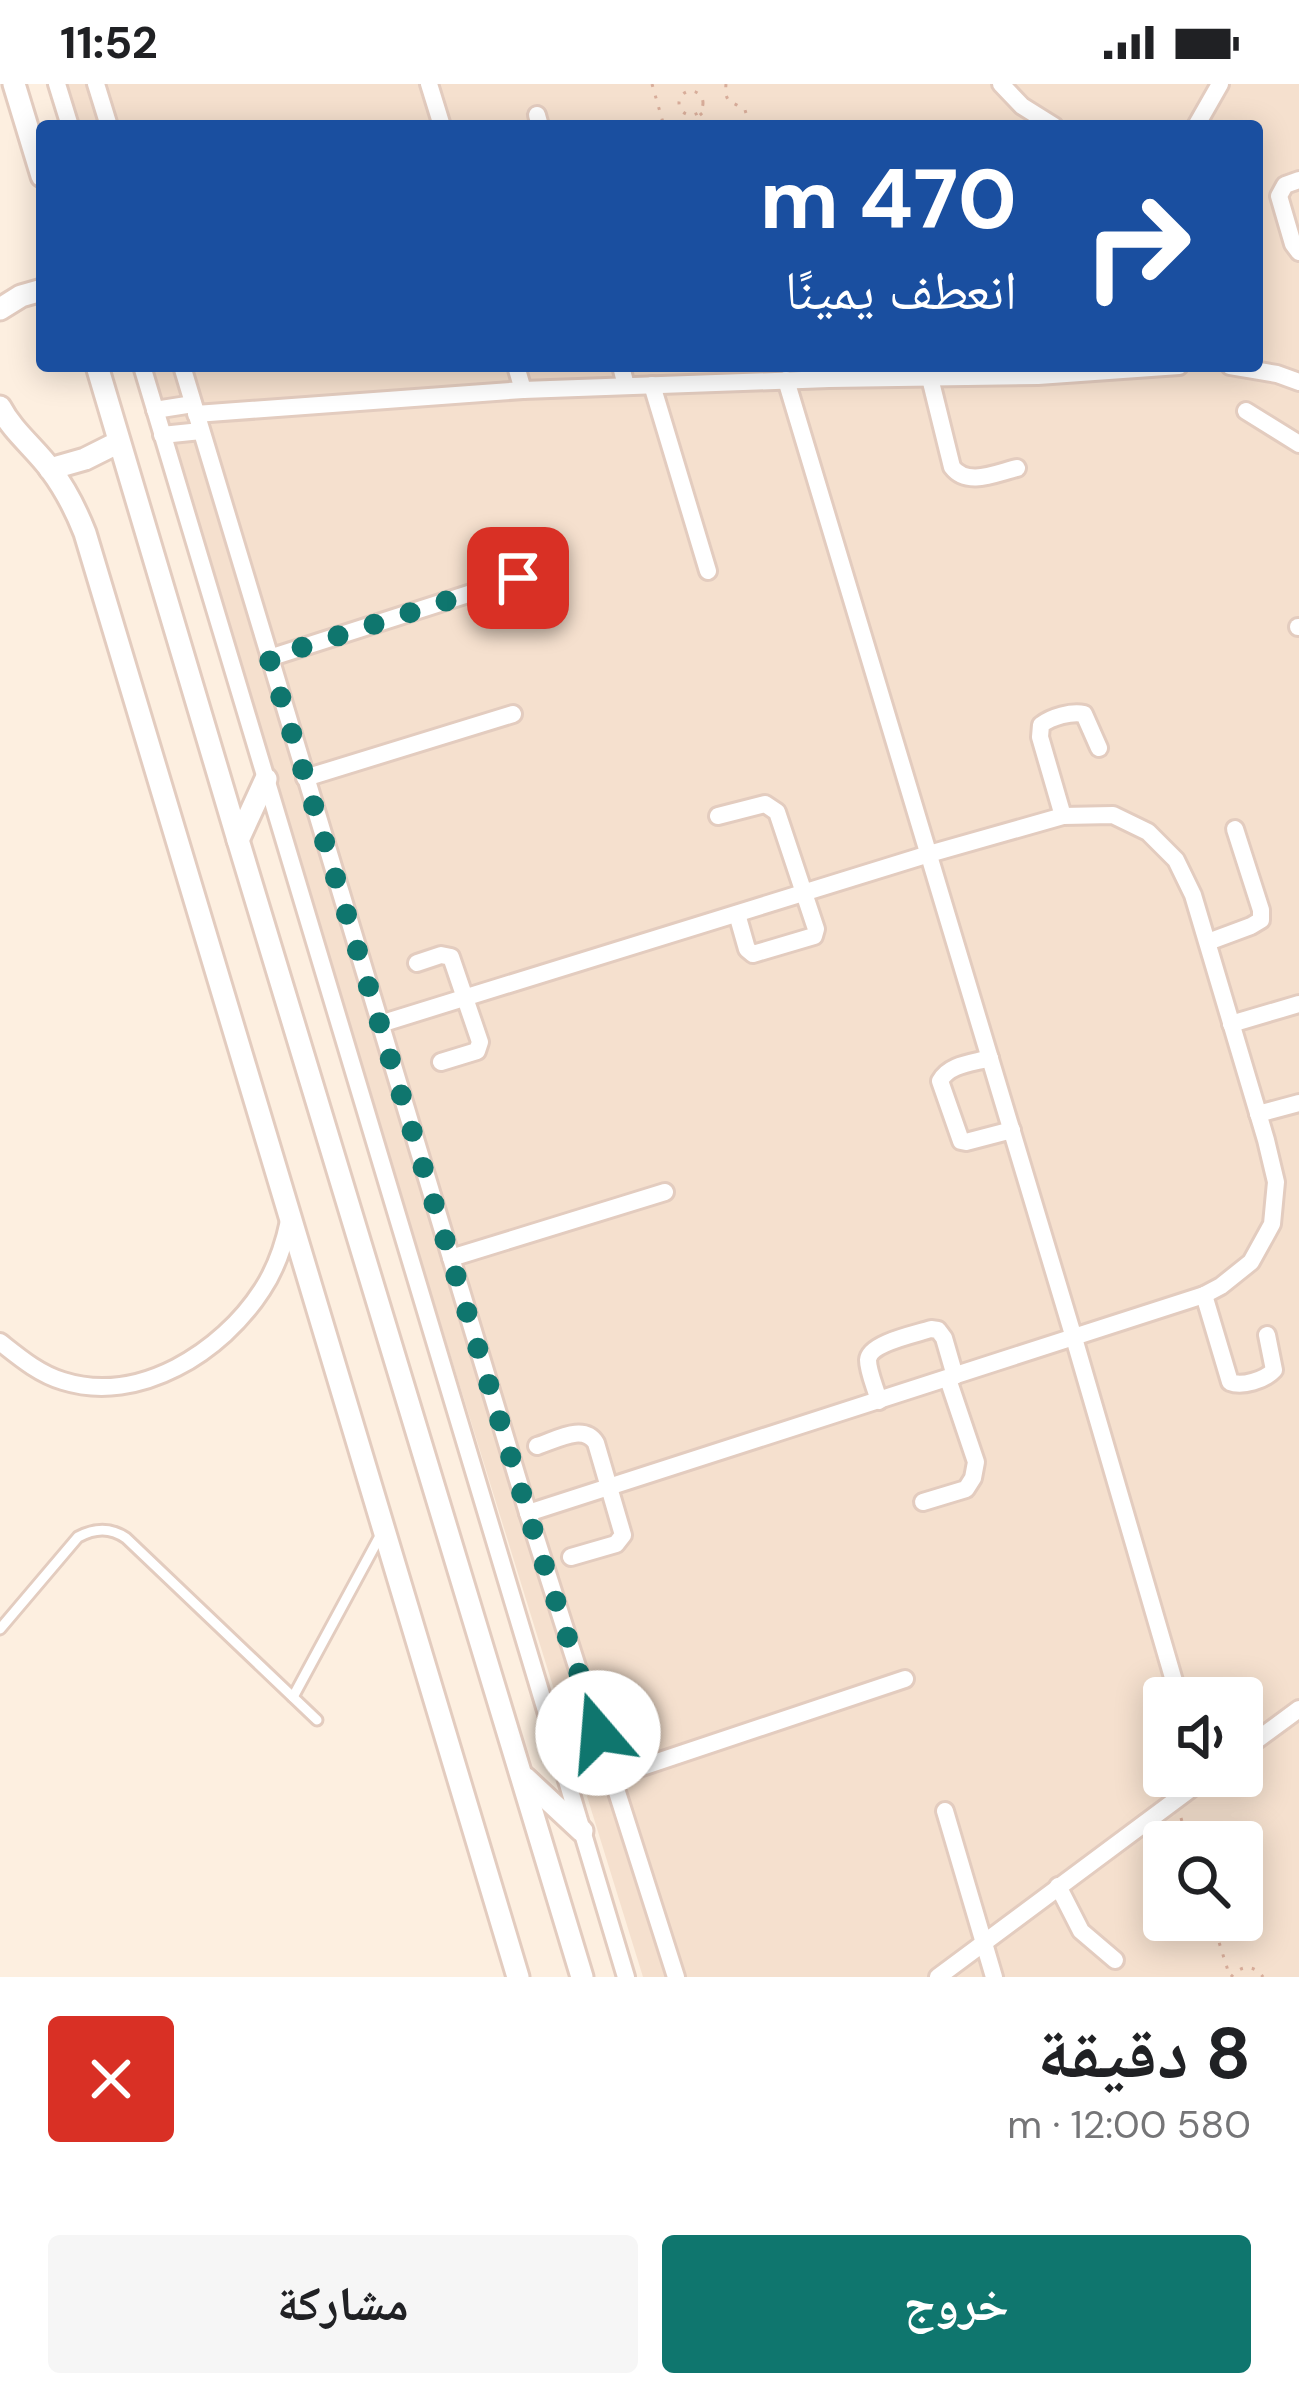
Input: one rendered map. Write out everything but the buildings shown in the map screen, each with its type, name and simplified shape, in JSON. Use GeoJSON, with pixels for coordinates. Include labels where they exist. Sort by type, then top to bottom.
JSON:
{"type":"FeatureCollection","features":[{"type":"Feature","properties":{"kind":"street"},"geometry":{"type":"LineString","coordinates":[[14,84],[36,156]]}},
{"type":"Feature","properties":{"kind":"street"},"geometry":{"type":"LineString","coordinates":[[57,84],[68,120]]}},
{"type":"Feature","properties":{"kind":"street"},"geometry":{"type":"LineString","coordinates":[[96,84],[107,120]]}},
{"type":"Feature","properties":{"kind":"street"},"geometry":{"type":"LineString","coordinates":[[429,84],[440,120]]}},
{"type":"Feature","properties":{"kind":"street"},"geometry":{"type":"LineString","coordinates":[[1001,84],[1044,120]]}},
{"type":"Feature","properties":{"kind":"street"},"geometry":{"type":"LineString","coordinates":[[1199,120],[1220,84]]}},
{"type":"Feature","properties":{"kind":"street"},"geometry":{"type":"LineString","coordinates":[[1299,180],[1285,185],[1279,196],[1299,252]]}},
{"type":"Feature","properties":{"kind":"street"},"geometry":{"type":"LineString","coordinates":[[0,309],[36,292]]}},
{"type":"Feature","properties":{"kind":"street"},"geometry":{"type":"LineString","coordinates":[[100,372],[582,1977]]}},
{"type":"Feature","properties":{"kind":"street"},"geometry":{"type":"LineString","coordinates":[[144,372],[626,1977]]}},
{"type":"Feature","properties":{"kind":"street"},"geometry":{"type":"LineString","coordinates":[[184,372],[528,1514],[676,1977]]}},
{"type":"Feature","properties":{"kind":"street"},"geometry":{"type":"LineString","coordinates":[[518,372],[523,390]]}},
{"type":"Feature","properties":{"kind":"street"},"geometry":{"type":"LineString","coordinates":[[622,372],[626,386]]}},
{"type":"Feature","properties":{"kind":"street"},"geometry":{"type":"LineString","coordinates":[[155,410],[197,416],[523,390],[930,379],[952,372]]}},
{"type":"Feature","properties":{"kind":"street"},"geometry":{"type":"LineString","coordinates":[[1263,372],[1299,382]]}},
{"type":"Feature","properties":{"kind":"street"},"geometry":{"type":"LineString","coordinates":[[930,379],[957,474],[970,478],[1017,468]]}},
{"type":"Feature","properties":{"kind":"street"},"geometry":{"type":"LineString","coordinates":[[786,380],[1173,1677]]}},
{"type":"Feature","properties":{"kind":"street"},"geometry":{"type":"LineString","coordinates":[[652,385],[708,571]]}},
{"type":"Feature","properties":{"kind":"street"},"geometry":{"type":"LineString","coordinates":[[0,407],[10,432],[50,469],[69,497],[85,533],[518,1977]]}},
{"type":"Feature","properties":{"kind":"street"},"geometry":{"type":"LineString","coordinates":[[1246,411],[1299,444]]}},
{"type":"Feature","properties":{"kind":"street"},"geometry":{"type":"LineString","coordinates":[[163,435],[197,416]]}},
{"type":"Feature","properties":{"kind":"street"},"geometry":{"type":"LineString","coordinates":[[50,469],[86,459],[119,442]]}},
{"type":"Feature","properties":{"kind":"street"},"geometry":{"type":"LineString","coordinates":[[269,658],[518,578]]}},
{"type":"Feature","properties":{"kind":"street"},"geometry":{"type":"LineString","coordinates":[[305,778],[513,714]]}},
{"type":"Feature","properties":{"kind":"street"},"geometry":{"type":"LineString","coordinates":[[1063,816],[1040,737],[1041,725],[1084,714],[1099,748]]}},
{"type":"Feature","properties":{"kind":"street"},"geometry":{"type":"LineString","coordinates":[[238,840],[266,779]]}},
{"type":"Feature","properties":{"kind":"street"},"geometry":{"type":"LineString","coordinates":[[718,816],[765,804],[777,812],[816,928],[814,937],[753,954],[747,949],[737,914]]}},
{"type":"Feature","properties":{"kind":"street"},"geometry":{"type":"LineString","coordinates":[[380,1024],[1063,816],[1113,814],[1148,832],[1176,860],[1208,942],[1276,1182],[1272,1224],[1251,1262],[1204,1295],[528,1514]]}},
{"type":"Feature","properties":{"kind":"street"},"geometry":{"type":"LineString","coordinates":[[1208,942],[1261,920],[1262,910],[1235,829]]}},
{"type":"Feature","properties":{"kind":"street"},"geometry":{"type":"LineString","coordinates":[[417,963],[444,954],[451,957],[480,1047],[441,1062]]}},
{"type":"Feature","properties":{"kind":"street"},"geometry":{"type":"LineString","coordinates":[[1232,1024],[1299,1004]]}},
{"type":"Feature","properties":{"kind":"street"},"geometry":{"type":"LineString","coordinates":[[990,1058],[945,1072],[940,1081],[961,1141],[1012,1130]]}},
{"type":"Feature","properties":{"kind":"street"},"geometry":{"type":"LineString","coordinates":[[1258,1114],[1299,1103]]}},
{"type":"Feature","properties":{"kind":"street"},"geometry":{"type":"LineString","coordinates":[[451,1258],[665,1192]]}},
{"type":"Feature","properties":{"kind":"street"},"geometry":{"type":"LineString","coordinates":[[0,1342],[45,1374],[76,1385],[109,1387],[157,1376],[218,1340],[251,1306],[276,1265],[290,1220]]}},
{"type":"Feature","properties":{"kind":"street"},"geometry":{"type":"LineString","coordinates":[[1204,1295],[1230,1382],[1241,1384],[1274,1370],[1267,1335]]}},
{"type":"Feature","properties":{"kind":"street"},"geometry":{"type":"LineString","coordinates":[[879,1401],[870,1352],[938,1330],[976,1462],[966,1489],[922,1502]]}},
{"type":"Feature","properties":{"kind":"street"},"geometry":{"type":"LineString","coordinates":[[537,1446],[584,1432],[595,1438],[622,1538],[571,1557]]}},
{"type":"Feature","properties":{"kind":"street"},"geometry":{"type":"LineString","coordinates":[[612,1778],[905,1679]]}},
{"type":"Feature","properties":{"kind":"street"},"geometry":{"type":"LineString","coordinates":[[1263,1736],[1299,1709]]}},
{"type":"Feature","properties":{"kind":"street"},"geometry":{"type":"LineString","coordinates":[[524,1777],[582,1831]]}},
{"type":"Feature","properties":{"kind":"street"},"geometry":{"type":"LineString","coordinates":[[938,1977],[1178,1797]]}},
{"type":"Feature","properties":{"kind":"street"},"geometry":{"type":"LineString","coordinates":[[945,1811],[994,1977]]}},
{"type":"Feature","properties":{"kind":"street"},"geometry":{"type":"LineString","coordinates":[[1058,1886],[1081,1931],[1115,1960]]}},
{"type":"Feature","properties":{"kind":"lane"},"geometry":{"type":"LineString","coordinates":[[0,1630],[78,1538],[95,1530],[112,1531],[126,1538],[317,1720]]}},
{"type":"Feature","properties":{"kind":"lane"},"geometry":{"type":"LineString","coordinates":[[293,1697],[382,1531]]}},
{"type":"Feature","properties":{"kind":"path"},"geometry":{"type":"LineString","coordinates":[[652,84],[662,120]]}},
{"type":"Feature","properties":{"kind":"path"},"geometry":{"type":"LineString","coordinates":[[683,84],[683,111],[699,112]]}},
{"type":"Feature","properties":{"kind":"path"},"geometry":{"type":"LineString","coordinates":[[726,84],[725,95],[745,110],[748,120]]}},
{"type":"Feature","properties":{"kind":"path"},"geometry":{"type":"LineString","coordinates":[[686,92],[700,94],[699,112]]}},
{"type":"Feature","properties":{"kind":"path"},"geometry":{"type":"LineString","coordinates":[[699,112],[706,120]]}},
{"type":"Feature","properties":{"kind":"path"},"geometry":{"type":"LineString","coordinates":[[1175,1799],[1182,1821]]}},
{"type":"Feature","properties":{"kind":"path"},"geometry":{"type":"LineString","coordinates":[[1219,1941],[1230,1977],[1247,1967],[1263,1977]]}},
{"type":"Feature","properties":{"kind":"shaded area"},"geometry":{"type":"Polygon","coordinates":[[[57,84],[1299,84],[1299,1977],[643,1977],[146,372],[1263,372],[1263,120],[68,120],[57,84]]]}},
{"type":"Feature","properties":{"kind":"route"},"geometry":{"type":"LineString","coordinates":[[518,578],[269,658],[598,1733]]}}]}
